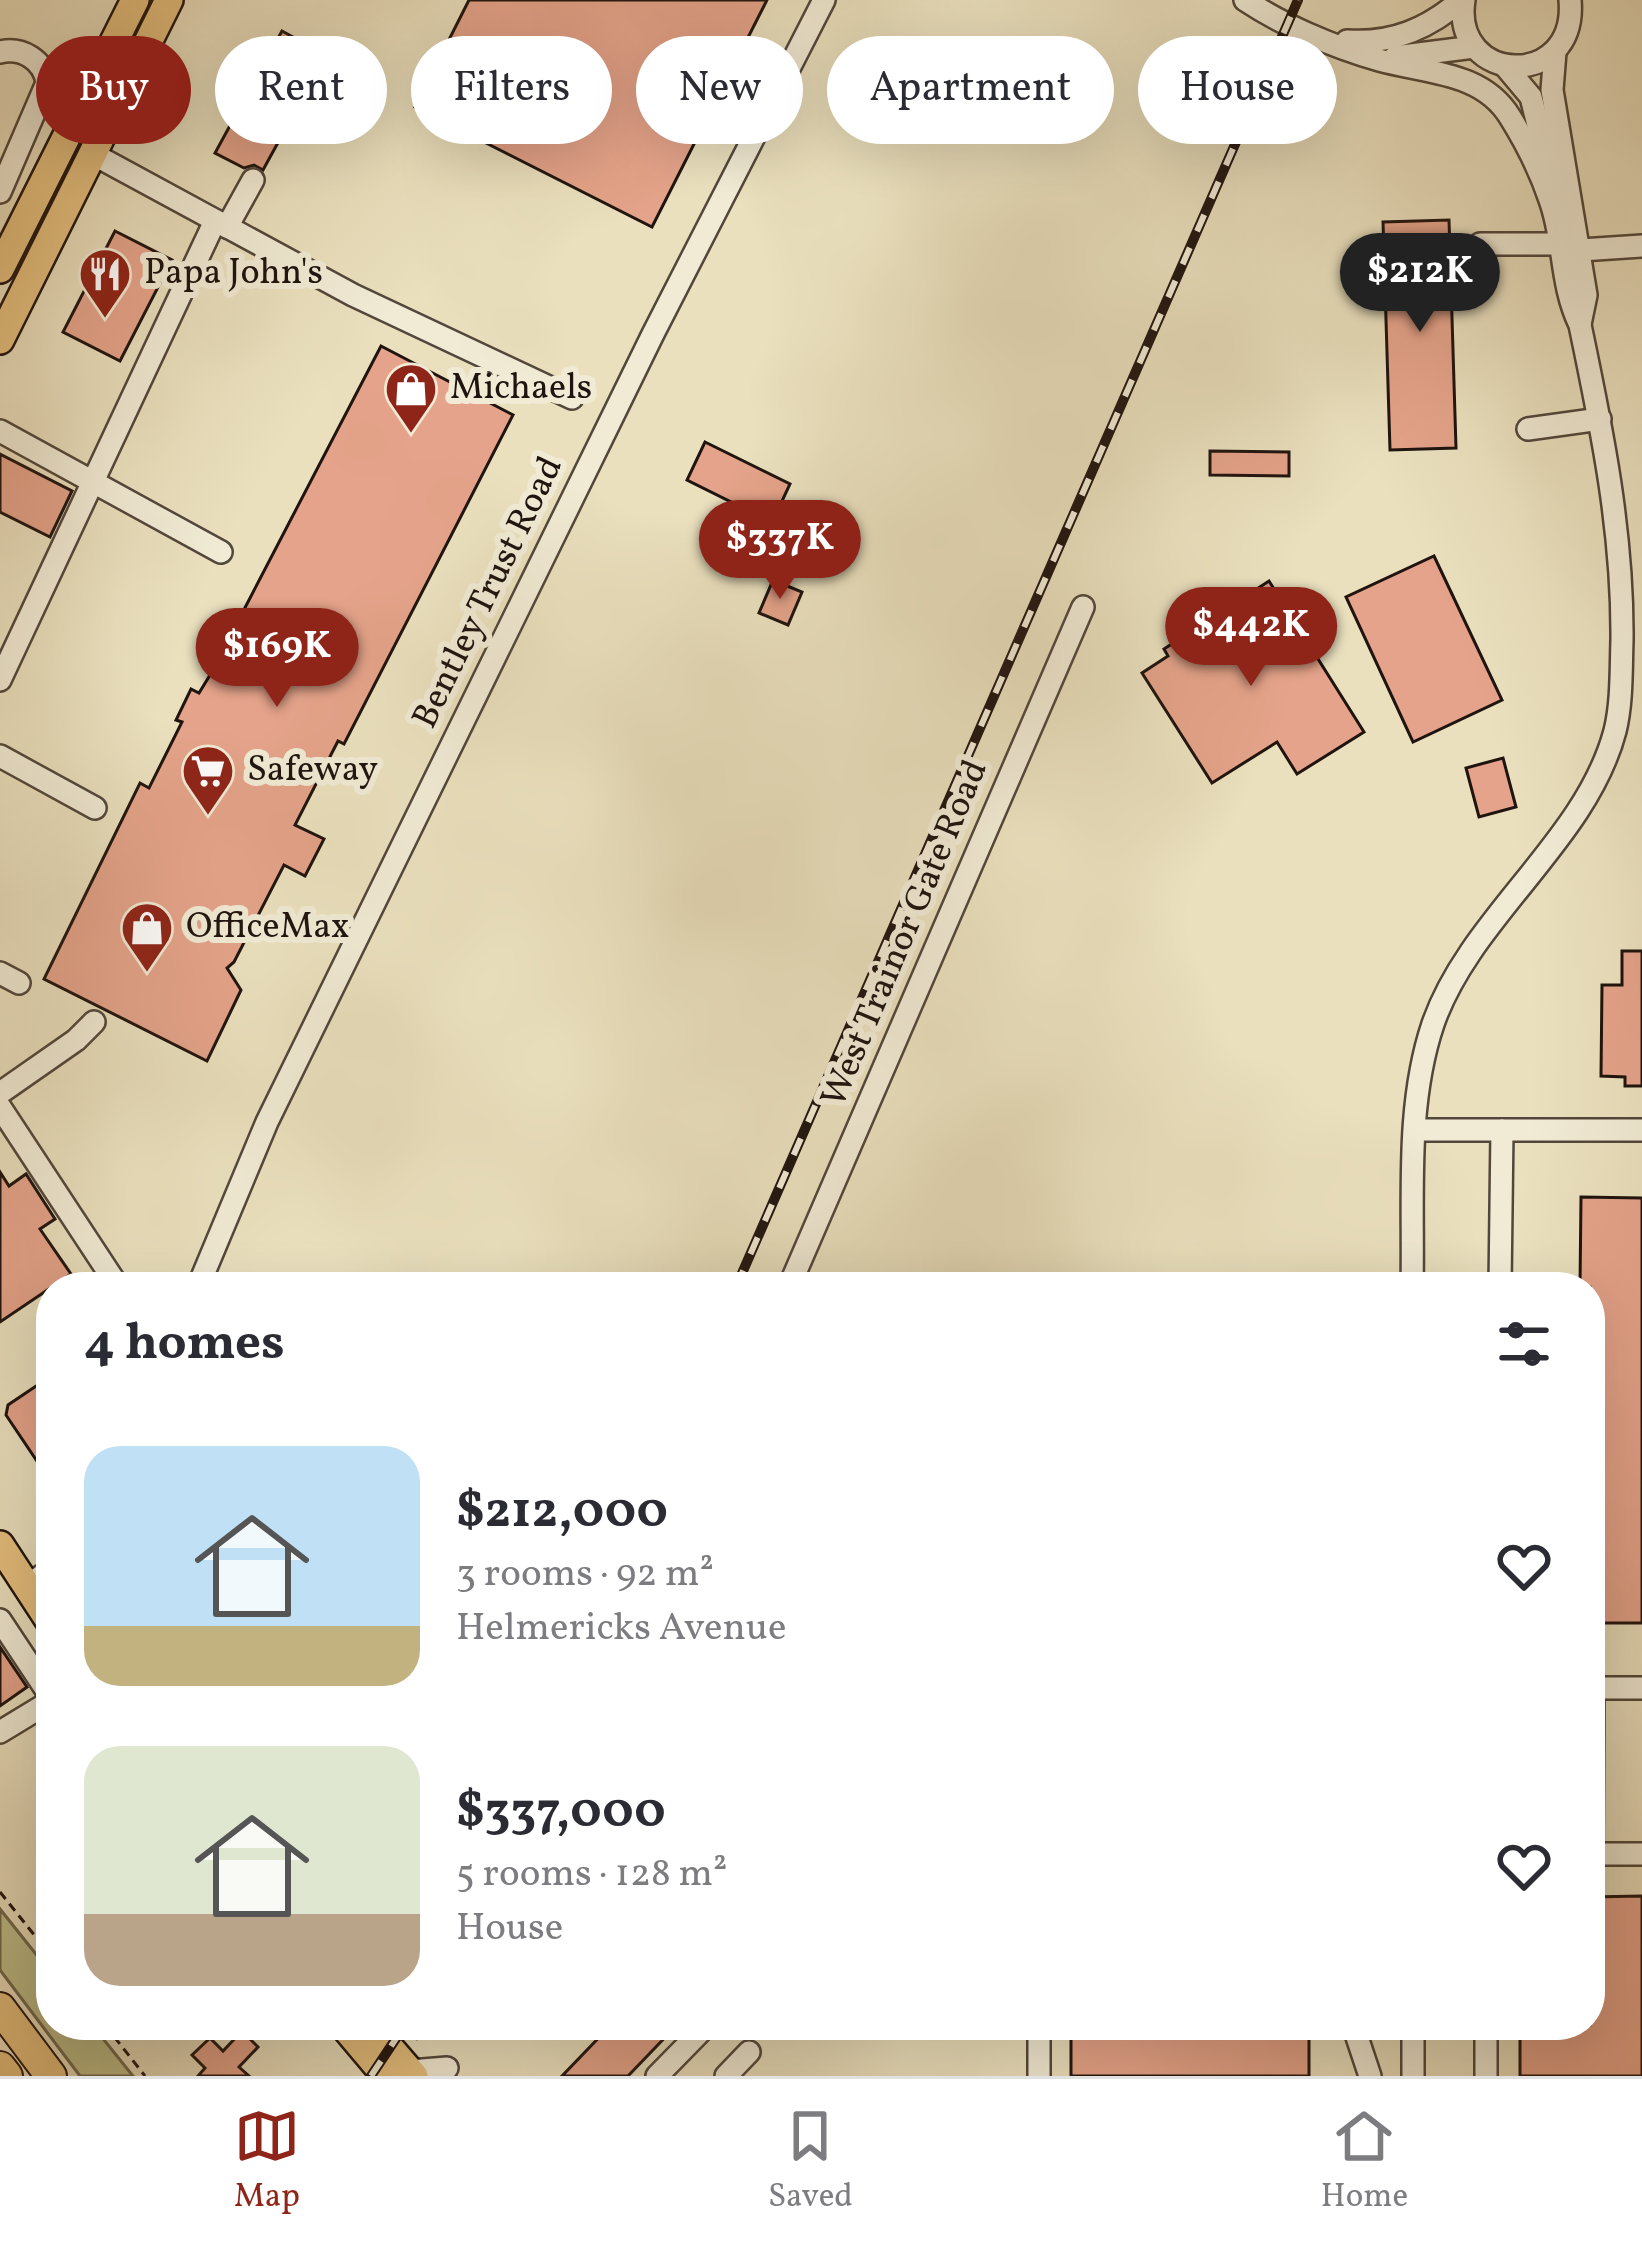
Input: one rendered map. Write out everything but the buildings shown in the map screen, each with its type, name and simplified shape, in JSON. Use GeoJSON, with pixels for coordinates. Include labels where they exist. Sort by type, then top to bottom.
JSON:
{"type":"FeatureCollection","features":[{"type":"Feature","properties":{"kind":"highway"},"geometry":{"type":"LineString","coordinates":[[0,2008],[51,2076]]}},
{"type":"Feature","properties":{"kind":"highway"},"geometry":{"type":"LineString","coordinates":[[0,2067],[7,2076]]}},
{"type":"Feature","properties":{"kind":"main road"},"geometry":{"type":"LineString","coordinates":[[0,269],[135,0]]}},
{"type":"Feature","properties":{"kind":"main road"},"geometry":{"type":"LineString","coordinates":[[0,340],[169,0]]}},
{"type":"Feature","properties":{"kind":"main road"},"geometry":{"type":"LineString","coordinates":[[0,1545],[36,1601]]}},
{"type":"Feature","properties":{"kind":"main road"},"geometry":{"type":"LineString","coordinates":[[361,2040],[403,2074]]}},
{"type":"Feature","properties":{"kind":"main road"},"geometry":{"type":"LineString","coordinates":[[380,2040],[403,2074]]}},
{"type":"Feature","properties":{"kind":"street","name":"Bentley Trust Road"},"geometry":{"type":"LineString","coordinates":[[204,1272],[267,1121],[653,334],[824,0]]}},
{"type":"Feature","properties":{"kind":"street"},"geometry":{"type":"LineString","coordinates":[[1245,0],[1317,36]]}},
{"type":"Feature","properties":{"kind":"street"},"geometry":{"type":"LineString","coordinates":[[1337,40],[1365,42],[1412,33],[1436,22],[1462,0]]}},
{"type":"Feature","properties":{"kind":"street"},"geometry":{"type":"LineString","coordinates":[[1412,1272],[1418,1092],[1433,1022],[1466,962],[1597,782],[1616,729],[1621,671],[1616,509],[1580,325],[1567,298],[1548,165],[1531,97],[1505,66],[1474,46],[1466,31],[1462,0]]}},
{"type":"Feature","properties":{"kind":"street"},"geometry":{"type":"LineString","coordinates":[[1505,66],[1540,62],[1555,52],[1571,20],[1570,0]]}},
{"type":"Feature","properties":{"kind":"street"},"geometry":{"type":"LineString","coordinates":[[1337,44],[1376,59],[1459,76],[1486,91],[1508,112],[1551,201]]}},
{"type":"Feature","properties":{"kind":"street"},"geometry":{"type":"LineString","coordinates":[[1376,59],[1474,46]]}},
{"type":"Feature","properties":{"kind":"street"},"geometry":{"type":"LineString","coordinates":[[0,52],[18,51],[40,63],[46,83],[0,195],[28,213]]}},
{"type":"Feature","properties":{"kind":"street"},"geometry":{"type":"LineString","coordinates":[[1555,52],[1552,90],[1586,295],[1580,325]]}},
{"type":"Feature","properties":{"kind":"street"},"geometry":{"type":"LineString","coordinates":[[91,153],[352,295],[572,398]]}},
{"type":"Feature","properties":{"kind":"street"},"geometry":{"type":"LineString","coordinates":[[0,680],[221,224],[253,180]]}},
{"type":"Feature","properties":{"kind":"street"},"geometry":{"type":"LineString","coordinates":[[1480,244],[1558,244]]}},
{"type":"Feature","properties":{"kind":"street"},"geometry":{"type":"LineString","coordinates":[[1581,250],[1642,246]]}},
{"type":"Feature","properties":{"kind":"street"},"geometry":{"type":"LineString","coordinates":[[1528,430],[1600,419]]}},
{"type":"Feature","properties":{"kind":"street"},"geometry":{"type":"LineString","coordinates":[[0,431],[221,552]]}},
{"type":"Feature","properties":{"kind":"street","name":"West Trainor Gate Road"},"geometry":{"type":"LineString","coordinates":[[795,1272],[1083,607]]}},
{"type":"Feature","properties":{"kind":"street"},"geometry":{"type":"LineString","coordinates":[[0,756],[95,808]]}},
{"type":"Feature","properties":{"kind":"street"},"geometry":{"type":"LineString","coordinates":[[0,1093],[94,1022]]}},
{"type":"Feature","properties":{"kind":"street"},"geometry":{"type":"LineString","coordinates":[[0,1107],[108,1272]]}},
{"type":"Feature","properties":{"kind":"street"},"geometry":{"type":"LineString","coordinates":[[1415,1130],[1642,1130]]}},
{"type":"Feature","properties":{"kind":"street"},"geometry":{"type":"LineString","coordinates":[[1500,1272],[1502,1130]]}},
{"type":"Feature","properties":{"kind":"street"},"geometry":{"type":"LineString","coordinates":[[26,1587],[36,1579]]}},
{"type":"Feature","properties":{"kind":"street"},"geometry":{"type":"LineString","coordinates":[[0,1620],[36,1676]]}},
{"type":"Feature","properties":{"kind":"street"},"geometry":{"type":"LineString","coordinates":[[1605,1688],[1642,1688]]}},
{"type":"Feature","properties":{"kind":"street"},"geometry":{"type":"LineString","coordinates":[[0,1732],[36,1709]]}},
{"type":"Feature","properties":{"kind":"street"},"geometry":{"type":"LineString","coordinates":[[1605,1854],[1642,1854]]}},
{"type":"Feature","properties":{"kind":"street"},"geometry":{"type":"LineString","coordinates":[[656,2076],[692,2040]]}},
{"type":"Feature","properties":{"kind":"street"},"geometry":{"type":"LineString","coordinates":[[1039,2076],[1040,2040]]}},
{"type":"Feature","properties":{"kind":"street"},"geometry":{"type":"LineString","coordinates":[[1358,2040],[1370,2076]]}},
{"type":"Feature","properties":{"kind":"street"},"geometry":{"type":"LineString","coordinates":[[1413,2040],[1413,2076]]}},
{"type":"Feature","properties":{"kind":"street"},"geometry":{"type":"LineString","coordinates":[[1486,2040],[1486,2076]]}},
{"type":"Feature","properties":{"kind":"street"},"geometry":{"type":"LineString","coordinates":[[726,2076],[749,2052]]}},
{"type":"Feature","properties":{"kind":"street"},"geometry":{"type":"LineString","coordinates":[[403,2074],[448,2067]]}},
{"type":"Feature","properties":{"kind":"path"},"geometry":{"type":"LineString","coordinates":[[0,1892],[36,1938]]}},
{"type":"Feature","properties":{"kind":"path"},"geometry":{"type":"LineString","coordinates":[[117,2040],[146,2076]]}},
{"type":"Feature","properties":{"kind":"green space"},"geometry":{"type":"Polygon","coordinates":[[[0,1909],[36,1954],[36,2018],[0,1970],[0,1909]]]}},
{"type":"Feature","properties":{"kind":"green space"},"geometry":{"type":"Polygon","coordinates":[[[53,2040],[104,2040],[133,2076],[80,2076],[53,2040]]]}},
{"type":"Feature","properties":{"kind":"railway"},"geometry":{"type":"LineString","coordinates":[[743,1272],[1298,0]]}},
{"type":"Feature","properties":{"kind":"railway"},"geometry":{"type":"LineString","coordinates":[[371,2076],[395,2040]]}},
{"type":"Feature","properties":{"kind":"place","name":"Papa John's"},"geometry":{"type":"Point","coordinates":[105,320]}},
{"type":"Feature","properties":{"kind":"place","name":"Michaels"},"geometry":{"type":"Point","coordinates":[411,435]}},
{"type":"Feature","properties":{"kind":"place","name":"Safeway"},"geometry":{"type":"Point","coordinates":[208,817]}},
{"type":"Feature","properties":{"kind":"place","name":"OfficeMax"},"geometry":{"type":"Point","coordinates":[147,974]}}]}
